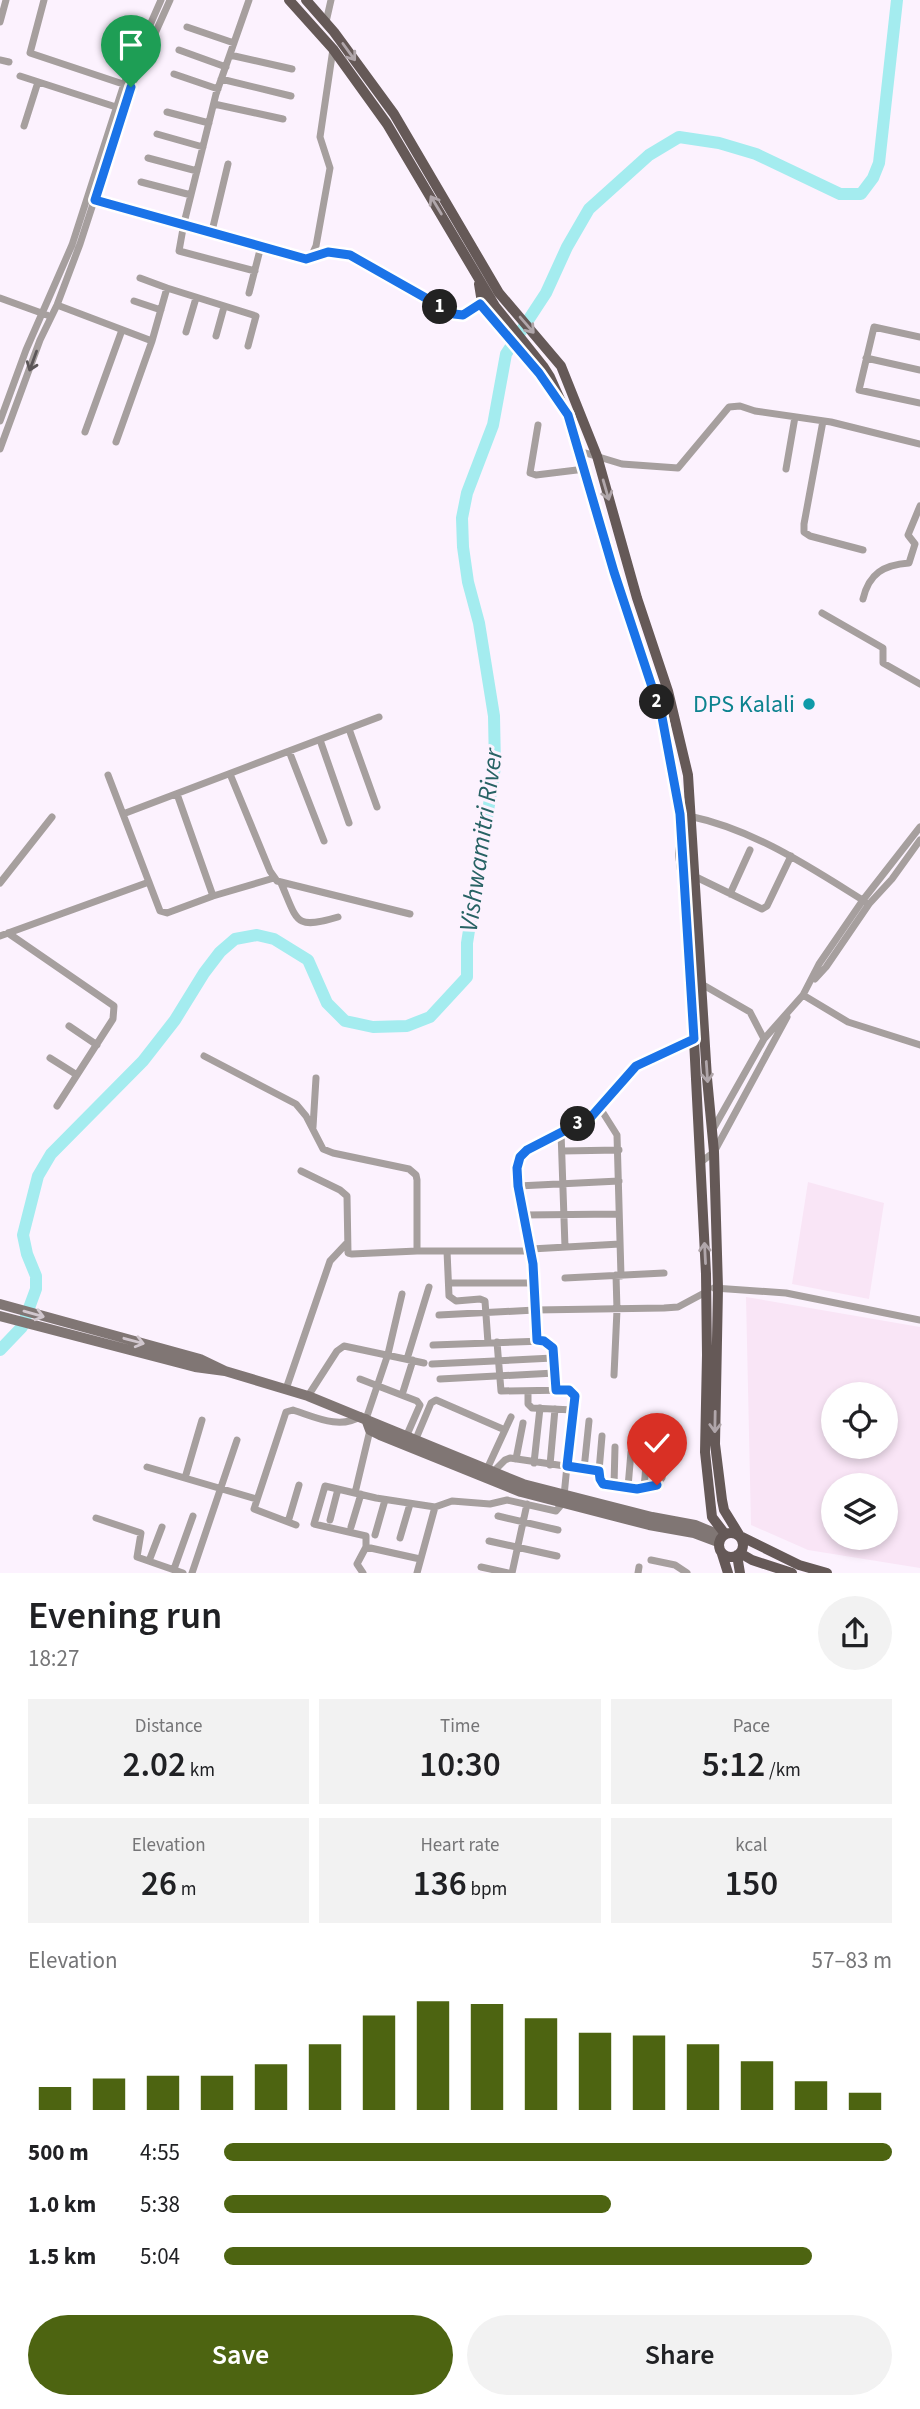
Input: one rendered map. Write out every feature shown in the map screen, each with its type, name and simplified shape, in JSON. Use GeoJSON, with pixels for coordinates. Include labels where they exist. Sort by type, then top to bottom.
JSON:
{"type":"FeatureCollection","features":[{"type":"Feature","properties":{"kind":"main road"},"geometry":{"type":"LineString","coordinates":[[289,0],[333,49],[387,124],[479,279],[487,308],[539,367],[568,415],[614,572],[662,717],[686,815],[696,877],[694,1039],[710,1289],[715,1444],[724,1510],[743,1546],[739,1554],[740,1573]]}},
{"type":"Feature","properties":{"kind":"main road"},"geometry":{"type":"LineString","coordinates":[[306,0],[326,22],[394,114],[499,292],[555,358],[570,383],[597,456],[637,598],[668,691],[688,775],[680,853],[714,1152],[706,1465],[712,1517],[722,1537],[722,1554],[728,1573]]}},
{"type":"Feature","properties":{"kind":"main road"},"geometry":{"type":"LineString","coordinates":[[722,1537],[733,1533],[799,1565],[827,1573]]}},
{"type":"Feature","properties":{"kind":"main road"},"geometry":{"type":"LineString","coordinates":[[722,1554],[727,1557],[739,1554],[792,1573]]}},
{"type":"Feature","properties":{"kind":"street"},"geometry":{"type":"LineString","coordinates":[[0,22],[6,0]]}},
{"type":"Feature","properties":{"kind":"street"},"geometry":{"type":"LineString","coordinates":[[42,0],[30,53],[127,85]]}},
{"type":"Feature","properties":{"kind":"street"},"geometry":{"type":"LineString","coordinates":[[0,421],[26,350],[47,315],[57,305],[95,200],[127,85],[161,0]]}},
{"type":"Feature","properties":{"kind":"street"},"geometry":{"type":"LineString","coordinates":[[0,449],[72,245],[116,107],[170,0]]}},
{"type":"Feature","properties":{"kind":"street"},"geometry":{"type":"LineString","coordinates":[[249,0],[218,89],[179,251],[255,271]]}},
{"type":"Feature","properties":{"kind":"street"},"geometry":{"type":"LineString","coordinates":[[326,22],[331,0]]}},
{"type":"Feature","properties":{"kind":"street"},"geometry":{"type":"LineString","coordinates":[[187,27],[234,43]]}},
{"type":"Feature","properties":{"kind":"street"},"geometry":{"type":"LineString","coordinates":[[311,257],[316,246],[330,168],[320,137],[333,49]]}},
{"type":"Feature","properties":{"kind":"street"},"geometry":{"type":"LineString","coordinates":[[178,50],[226,67]]}},
{"type":"Feature","properties":{"kind":"street"},"geometry":{"type":"LineString","coordinates":[[230,55],[292,69]]}},
{"type":"Feature","properties":{"kind":"street"},"geometry":{"type":"LineString","coordinates":[[0,60],[9,62]]}},
{"type":"Feature","properties":{"kind":"street"},"geometry":{"type":"LineString","coordinates":[[174,74],[218,89]]}},
{"type":"Feature","properties":{"kind":"street"},"geometry":{"type":"LineString","coordinates":[[20,76],[116,107]]}},
{"type":"Feature","properties":{"kind":"street"},"geometry":{"type":"LineString","coordinates":[[221,79],[291,96]]}},
{"type":"Feature","properties":{"kind":"street"},"geometry":{"type":"LineString","coordinates":[[24,126],[38,82]]}},
{"type":"Feature","properties":{"kind":"street"},"geometry":{"type":"LineString","coordinates":[[214,104],[283,119]]}},
{"type":"Feature","properties":{"kind":"street"},"geometry":{"type":"LineString","coordinates":[[167,112],[209,123]]}},
{"type":"Feature","properties":{"kind":"street"},"geometry":{"type":"LineString","coordinates":[[157,134],[203,147]]}},
{"type":"Feature","properties":{"kind":"street"},"geometry":{"type":"LineString","coordinates":[[148,158],[197,171]]}},
{"type":"Feature","properties":{"kind":"street"},"geometry":{"type":"LineString","coordinates":[[212,232],[228,164]]}},
{"type":"Feature","properties":{"kind":"street"},"geometry":{"type":"LineString","coordinates":[[141,182],[191,195]]}},
{"type":"Feature","properties":{"kind":"street"},"geometry":{"type":"LineString","coordinates":[[95,200],[306,259],[328,252],[350,255],[454,314],[463,315],[487,308]]}},
{"type":"Feature","properties":{"kind":"street"},"geometry":{"type":"LineString","coordinates":[[249,293],[261,246]]}},
{"type":"Feature","properties":{"kind":"street"},"geometry":{"type":"LineString","coordinates":[[140,278],[256,316],[248,346]]}},
{"type":"Feature","properties":{"kind":"street"},"geometry":{"type":"LineString","coordinates":[[116,442],[152,341],[167,288]]}},
{"type":"Feature","properties":{"kind":"street"},"geometry":{"type":"LineString","coordinates":[[186,332],[196,298]]}},
{"type":"Feature","properties":{"kind":"street"},"geometry":{"type":"LineString","coordinates":[[0,299],[47,315]]}},
{"type":"Feature","properties":{"kind":"street"},"geometry":{"type":"LineString","coordinates":[[134,301],[161,310]]}},
{"type":"Feature","properties":{"kind":"street"},"geometry":{"type":"LineString","coordinates":[[57,305],[152,341]]}},
{"type":"Feature","properties":{"kind":"street"},"geometry":{"type":"LineString","coordinates":[[216,336],[224,307]]}},
{"type":"Feature","properties":{"kind":"street"},"geometry":{"type":"LineString","coordinates":[[920,337],[874,327],[859,390],[920,403]]}},
{"type":"Feature","properties":{"kind":"street"},"geometry":{"type":"LineString","coordinates":[[85,432],[122,330]]}},
{"type":"Feature","properties":{"kind":"street"},"geometry":{"type":"LineString","coordinates":[[866,358],[920,370]]}},
{"type":"Feature","properties":{"kind":"street"},"geometry":{"type":"LineString","coordinates":[[579,451],[622,464],[678,468],[729,407],[740,406],[823,421],[920,444]]}},
{"type":"Feature","properties":{"kind":"street"},"geometry":{"type":"LineString","coordinates":[[786,469],[796,417]]}},
{"type":"Feature","properties":{"kind":"street"},"geometry":{"type":"LineString","coordinates":[[823,421],[804,532],[863,550]]}},
{"type":"Feature","properties":{"kind":"street"},"geometry":{"type":"LineString","coordinates":[[538,425],[530,473],[539,475],[585,469]]}},
{"type":"Feature","properties":{"kind":"street"},"geometry":{"type":"LineString","coordinates":[[863,599],[865,589],[878,573],[889,565],[909,563],[915,544],[908,535],[920,506]]}},
{"type":"Feature","properties":{"kind":"street"},"geometry":{"type":"LineString","coordinates":[[822,612],[883,648],[883,663],[920,684]]}},
{"type":"Feature","properties":{"kind":"street"},"geometry":{"type":"LineString","coordinates":[[123,814],[379,717]]}},
{"type":"Feature","properties":{"kind":"street"},"geometry":{"type":"LineString","coordinates":[[349,729],[377,807]]}},
{"type":"Feature","properties":{"kind":"street"},"geometry":{"type":"LineString","coordinates":[[320,740],[349,823]]}},
{"type":"Feature","properties":{"kind":"street"},"geometry":{"type":"LineString","coordinates":[[289,751],[324,841]]}},
{"type":"Feature","properties":{"kind":"street"},"geometry":{"type":"LineString","coordinates":[[230,774],[274,878],[281,883],[410,914]]}},
{"type":"Feature","properties":{"kind":"street"},"geometry":{"type":"LineString","coordinates":[[108,775],[160,911],[167,913],[274,878]]}},
{"type":"Feature","properties":{"kind":"street"},"geometry":{"type":"LineString","coordinates":[[177,794],[213,896]]}},
{"type":"Feature","properties":{"kind":"street"},"geometry":{"type":"LineString","coordinates":[[686,815],[744,833],[792,856],[866,902]]}},
{"type":"Feature","properties":{"kind":"street"},"geometry":{"type":"LineString","coordinates":[[0,883],[52,817]]}},
{"type":"Feature","properties":{"kind":"street"},"geometry":{"type":"LineString","coordinates":[[712,1131],[764,1039],[826,968],[866,902],[920,827]]}},
{"type":"Feature","properties":{"kind":"street"},"geometry":{"type":"LineString","coordinates":[[866,902],[892,879],[920,840]]}},
{"type":"Feature","properties":{"kind":"street"},"geometry":{"type":"LineString","coordinates":[[730,894],[750,850]]}},
{"type":"Feature","properties":{"kind":"street"},"geometry":{"type":"LineString","coordinates":[[696,877],[765,909],[792,856]]}},
{"type":"Feature","properties":{"kind":"street"},"geometry":{"type":"LineString","coordinates":[[4,935],[149,882]]}},
{"type":"Feature","properties":{"kind":"street"},"geometry":{"type":"LineString","coordinates":[[281,883],[296,917],[304,923],[311,925],[338,918]]}},
{"type":"Feature","properties":{"kind":"street"},"geometry":{"type":"LineString","coordinates":[[4,935],[114,1006],[113,1019],[57,1106]]}},
{"type":"Feature","properties":{"kind":"street"},"geometry":{"type":"LineString","coordinates":[[696,981],[750,1012],[764,1039]]}},
{"type":"Feature","properties":{"kind":"street"},"geometry":{"type":"LineString","coordinates":[[803,995],[848,1022],[920,1045]]}},
{"type":"Feature","properties":{"kind":"street"},"geometry":{"type":"LineString","coordinates":[[701,1163],[714,1152],[792,1007]]}},
{"type":"Feature","properties":{"kind":"street"},"geometry":{"type":"LineString","coordinates":[[69,1026],[97,1045]]}},
{"type":"Feature","properties":{"kind":"street"},"geometry":{"type":"LineString","coordinates":[[537,1340],[531,1250],[518,1186],[517,1168],[520,1157],[527,1150],[591,1117],[636,1066],[694,1039]]}},
{"type":"Feature","properties":{"kind":"street"},"geometry":{"type":"LineString","coordinates":[[204,1056],[296,1104],[303,1110],[320,1144],[327,1151],[409,1169],[416,1175],[417,1251]]}},
{"type":"Feature","properties":{"kind":"street"},"geometry":{"type":"LineString","coordinates":[[50,1058],[77,1075]]}},
{"type":"Feature","properties":{"kind":"street"},"geometry":{"type":"LineString","coordinates":[[313,1128],[316,1078]]}},
{"type":"Feature","properties":{"kind":"street"},"geometry":{"type":"LineString","coordinates":[[600,1108],[617,1135],[619,1150],[620,1244],[614,1375]]}},
{"type":"Feature","properties":{"kind":"street"},"geometry":{"type":"LineString","coordinates":[[561,1132],[565,1247]]}},
{"type":"Feature","properties":{"kind":"street"},"geometry":{"type":"LineString","coordinates":[[562,1151],[619,1150]]}},
{"type":"Feature","properties":{"kind":"street"},"geometry":{"type":"LineString","coordinates":[[301,1171],[340,1189],[347,1196],[346,1244],[348,1253],[352,1254],[531,1250],[620,1244]]}},
{"type":"Feature","properties":{"kind":"street"},"geometry":{"type":"LineString","coordinates":[[518,1186],[619,1181]]}},
{"type":"Feature","properties":{"kind":"street"},"geometry":{"type":"LineString","coordinates":[[524,1216],[618,1214]]}},
{"type":"Feature","properties":{"kind":"street"},"geometry":{"type":"LineString","coordinates":[[286,1389],[330,1262],[346,1244]]}},
{"type":"Feature","properties":{"kind":"street"},"geometry":{"type":"LineString","coordinates":[[447,1251],[449,1296],[452,1300],[483,1299],[488,1343]]}},
{"type":"Feature","properties":{"kind":"street"},"geometry":{"type":"LineString","coordinates":[[565,1278],[664,1273]]}},
{"type":"Feature","properties":{"kind":"street"},"geometry":{"type":"LineString","coordinates":[[449,1283],[534,1283]]}},
{"type":"Feature","properties":{"kind":"street"},"geometry":{"type":"LineString","coordinates":[[402,1395],[429,1287]]}},
{"type":"Feature","properties":{"kind":"street"},"geometry":{"type":"LineString","coordinates":[[439,1315],[678,1307],[710,1289],[786,1293],[920,1320]]}},
{"type":"Feature","properties":{"kind":"street"},"geometry":{"type":"LineString","coordinates":[[351,1527],[358,1494],[365,1422],[388,1354],[402,1293]]}},
{"type":"Feature","properties":{"kind":"street"},"geometry":{"type":"LineString","coordinates":[[0,1304],[66,1329],[195,1367],[225,1371],[308,1396],[521,1492],[563,1500],[649,1525],[722,1537]]}},
{"type":"Feature","properties":{"kind":"street"},"geometry":{"type":"LineString","coordinates":[[0,1316],[66,1329]]}},
{"type":"Feature","properties":{"kind":"street"},"geometry":{"type":"LineString","coordinates":[[433,1346],[537,1340],[550,1343],[553,1348],[556,1390]]}},
{"type":"Feature","properties":{"kind":"street"},"geometry":{"type":"LineString","coordinates":[[363,1573],[357,1564],[366,1547],[366,1536],[314,1524],[324,1486],[385,1500],[435,1507],[461,1500],[490,1504],[507,1500],[556,1511],[563,1500],[574,1394],[569,1390],[501,1391],[498,1342]]}},
{"type":"Feature","properties":{"kind":"street"},"geometry":{"type":"LineString","coordinates":[[308,1396],[337,1352],[344,1346],[428,1363],[554,1358]]}},
{"type":"Feature","properties":{"kind":"street"},"geometry":{"type":"LineString","coordinates":[[440,1379],[555,1373]]}},
{"type":"Feature","properties":{"kind":"street"},"geometry":{"type":"LineString","coordinates":[[360,1379],[420,1405],[411,1439]]}},
{"type":"Feature","properties":{"kind":"street"},"geometry":{"type":"LineString","coordinates":[[527,1391],[529,1406],[573,1409]]}},
{"type":"Feature","properties":{"kind":"street"},"geometry":{"type":"LineString","coordinates":[[411,1439],[431,1403],[436,1400],[505,1430]]}},
{"type":"Feature","properties":{"kind":"street"},"geometry":{"type":"LineString","coordinates":[[534,1463],[540,1408]]}},
{"type":"Feature","properties":{"kind":"street"},"geometry":{"type":"LineString","coordinates":[[550,1465],[555,1409]]}},
{"type":"Feature","properties":{"kind":"street"},"geometry":{"type":"LineString","coordinates":[[299,1485],[292,1524],[254,1509],[286,1412],[293,1410],[338,1423],[365,1422],[563,1500]]}},
{"type":"Feature","properties":{"kind":"street"},"geometry":{"type":"LineString","coordinates":[[490,1471],[511,1417]]}},
{"type":"Feature","properties":{"kind":"street"},"geometry":{"type":"LineString","coordinates":[[185,1478],[202,1420]]}},
{"type":"Feature","properties":{"kind":"street"},"geometry":{"type":"LineString","coordinates":[[643,1489],[650,1420]]}},
{"type":"Feature","properties":{"kind":"street"},"geometry":{"type":"LineString","coordinates":[[584,1469],[589,1421]]}},
{"type":"Feature","properties":{"kind":"street"},"geometry":{"type":"LineString","coordinates":[[516,1459],[523,1423]]}},
{"type":"Feature","properties":{"kind":"street"},"geometry":{"type":"LineString","coordinates":[[602,1436],[599,1471],[601,1482],[643,1489],[657,1485],[662,1478],[671,1424]]}},
{"type":"Feature","properties":{"kind":"street"},"geometry":{"type":"LineString","coordinates":[[192,1573],[237,1440]]}},
{"type":"Feature","properties":{"kind":"street"},"geometry":{"type":"LineString","coordinates":[[614,1485],[615,1447]]}},
{"type":"Feature","properties":{"kind":"street"},"geometry":{"type":"LineString","coordinates":[[628,1487],[631,1452]]}},
{"type":"Feature","properties":{"kind":"street"},"geometry":{"type":"LineString","coordinates":[[490,1471],[505,1460],[516,1459],[599,1471]]}},
{"type":"Feature","properties":{"kind":"street"},"geometry":{"type":"LineString","coordinates":[[147,1467],[256,1499]]}},
{"type":"Feature","properties":{"kind":"street"},"geometry":{"type":"LineString","coordinates":[[330,1520],[338,1489]]}},
{"type":"Feature","properties":{"kind":"street"},"geometry":{"type":"LineString","coordinates":[[376,1535],[385,1500]]}},
{"type":"Feature","properties":{"kind":"street"},"geometry":{"type":"LineString","coordinates":[[400,1538],[410,1504]]}},
{"type":"Feature","properties":{"kind":"street"},"geometry":{"type":"LineString","coordinates":[[481,1567],[510,1573],[527,1504]]}},
{"type":"Feature","properties":{"kind":"street"},"geometry":{"type":"LineString","coordinates":[[417,1573],[435,1507]]}},
{"type":"Feature","properties":{"kind":"street"},"geometry":{"type":"LineString","coordinates":[[174,1569],[193,1516]]}},
{"type":"Feature","properties":{"kind":"street"},"geometry":{"type":"LineString","coordinates":[[498,1516],[558,1530]]}},
{"type":"Feature","properties":{"kind":"street"},"geometry":{"type":"LineString","coordinates":[[96,1518],[141,1533],[136,1554],[139,1558],[183,1573]]}},
{"type":"Feature","properties":{"kind":"street"},"geometry":{"type":"LineString","coordinates":[[149,1561],[162,1527]]}},
{"type":"Feature","properties":{"kind":"street"},"geometry":{"type":"LineString","coordinates":[[489,1541],[557,1556]]}},
{"type":"Feature","properties":{"kind":"street"},"geometry":{"type":"LineString","coordinates":[[366,1547],[419,1559]]}},
{"type":"Feature","properties":{"kind":"street"},"geometry":{"type":"LineString","coordinates":[[651,1560],[666,1563],[685,1572]]}},
{"type":"Feature","properties":{"kind":"street"},"geometry":{"type":"LineString","coordinates":[[664,1573],[666,1563]]}},
{"type":"Feature","properties":{"kind":"shaded area"},"geometry":{"type":"Polygon","coordinates":[[[808,1182],[884,1203],[869,1299],[792,1284],[808,1182]]]}},
{"type":"Feature","properties":{"kind":"shaded area"},"geometry":{"type":"Polygon","coordinates":[[[746,1297],[920,1327],[920,1568],[808,1550],[751,1525],[746,1297]]]}},
{"type":"Feature","properties":{"kind":"waterway","name":"Vishwamitri River"},"geometry":{"type":"LineString","coordinates":[[0,1350],[22,1327],[36,1289],[36,1276],[23,1235],[38,1176],[51,1154],[143,1061],[175,1020],[204,973],[220,952],[235,939],[257,935],[274,939],[308,960],[327,1003],[345,1021],[373,1027],[407,1026],[430,1017],[467,977],[467,943],[495,767],[494,716],[479,623],[468,582],[462,518],[467,493],[493,425],[506,354],[546,293],[567,247],[589,209],[649,155],[679,137],[719,143],[756,154],[840,194],[861,194],[873,178],[879,163],[897,0]]}},
{"type":"Feature","properties":{"kind":"place","name":"DPS Kalali"},"geometry":{"type":"Point","coordinates":[809,704]}},
{"type":"Feature","properties":{"kind":"route"},"geometry":{"type":"LineString","coordinates":[[131,87],[95,200],[306,259],[328,252],[350,255],[459,316],[480,304],[539,373],[568,415],[614,572],[662,717],[680,814],[680,853],[688,923],[694,1039],[636,1066],[591,1117],[527,1150],[520,1157],[517,1168],[518,1186],[533,1264],[537,1340],[550,1343],[553,1348],[556,1390],[569,1390],[575,1396],[567,1466],[599,1471],[603,1484],[637,1489],[657,1485]]}}]}
